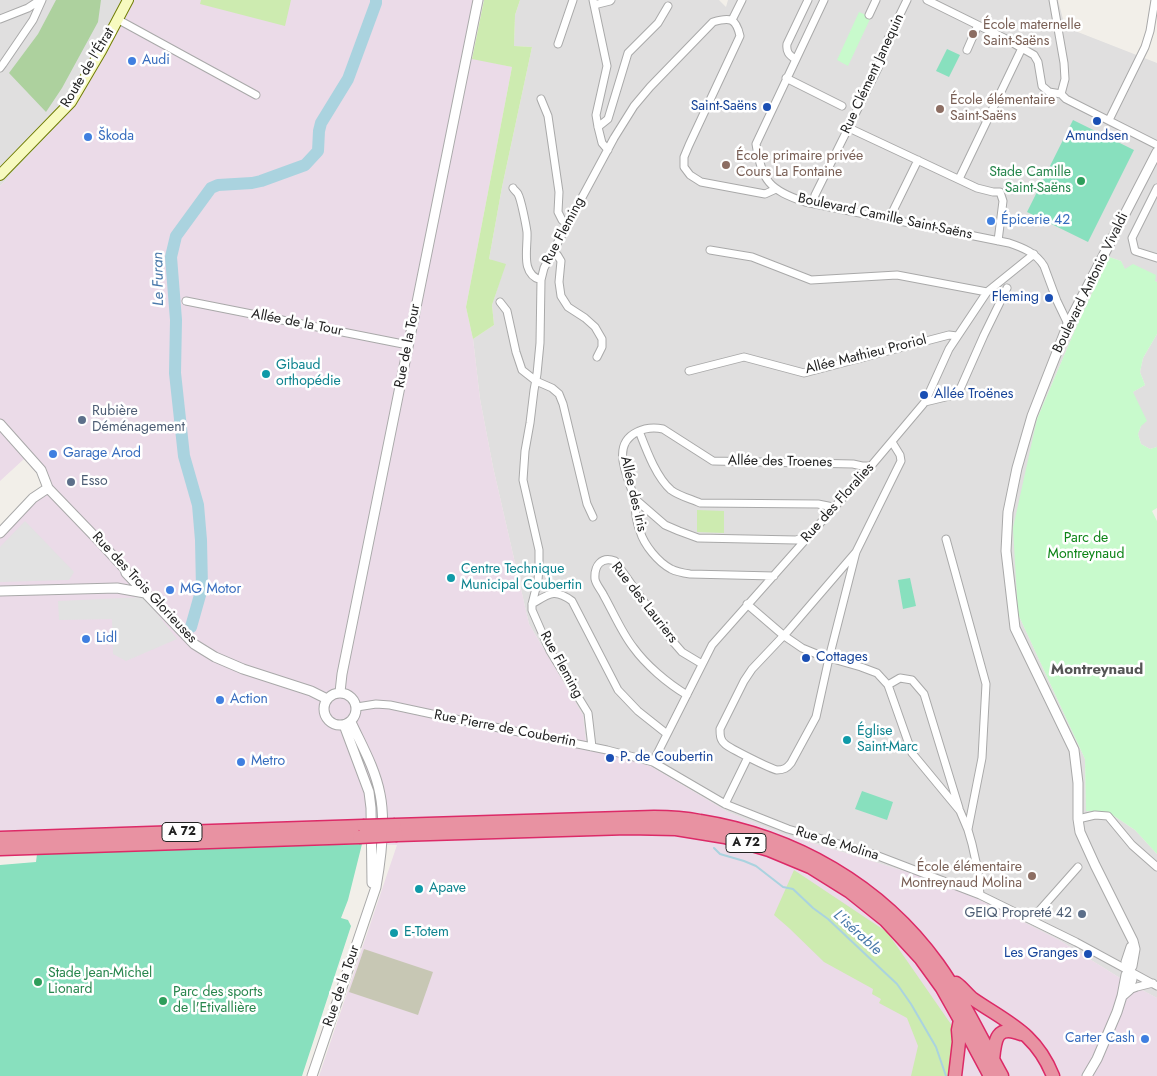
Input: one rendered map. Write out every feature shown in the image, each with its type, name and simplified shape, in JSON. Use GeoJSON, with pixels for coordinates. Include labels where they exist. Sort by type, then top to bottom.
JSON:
{"type":"FeatureCollection","features":[{"type":"Feature","properties":{"kind":"highway","name":"A 72"},"geometry":{"type":"LineString","coordinates":[[396,830],[654,817],[698,820],[775,840],[808,854],[841,873],[876,899],[906,927],[949,980],[1002,1076]]}},
{"type":"Feature","properties":{"kind":"highway","name":"A 72"},"geometry":{"type":"LineString","coordinates":[[0,838],[396,830],[628,828],[676,829],[725,837],[769,850],[810,867],[850,892],[885,920],[921,959],[942,988],[990,1076]]}},
{"type":"Feature","properties":{"kind":"highway","name":"A 72"},"geometry":{"type":"LineString","coordinates":[[0,849],[361,831]]}},
{"type":"Feature","properties":{"kind":"highway"},"geometry":{"type":"LineString","coordinates":[[949,980],[957,983],[971,997],[1014,1025],[1027,1036],[1042,1054],[1054,1075]]}},
{"type":"Feature","properties":{"kind":"highway"},"geometry":{"type":"LineString","coordinates":[[955,1076],[960,1020]]}},
{"type":"Feature","properties":{"kind":"highway"},"geometry":{"type":"LineString","coordinates":[[993,1060],[995,1041],[1003,1032],[1008,1030],[1014,1031],[1027,1036]]}},
{"type":"Feature","properties":{"kind":"main road","name":"Route de l'Étrat"},"geometry":{"type":"LineString","coordinates":[[0,175],[71,102],[128,0]]}},
{"type":"Feature","properties":{"kind":"street"},"geometry":{"type":"LineString","coordinates":[[0,19],[28,8],[41,0]]}},
{"type":"Feature","properties":{"kind":"street"},"geometry":{"type":"LineString","coordinates":[[0,68],[33,20],[41,0]]}},
{"type":"Feature","properties":{"kind":"street","name":"Rue de la Tour"},"geometry":{"type":"LineString","coordinates":[[340,692],[478,0]]}},
{"type":"Feature","properties":{"kind":"street"},"geometry":{"type":"LineString","coordinates":[[558,44],[574,0]]}},
{"type":"Feature","properties":{"kind":"street"},"geometry":{"type":"LineString","coordinates":[[608,150],[602,143],[596,115],[607,66],[594,3],[610,0]]}},
{"type":"Feature","properties":{"kind":"street"},"geometry":{"type":"LineString","coordinates":[[742,0],[732,20],[738,26],[740,36],[689,145],[684,157],[684,167],[690,175],[701,182],[765,194],[776,189],[759,164],[756,144],[824,0]]}},
{"type":"Feature","properties":{"kind":"street"},"geometry":{"type":"LineString","coordinates":[[795,59],[789,55],[786,49],[787,44],[808,0]]}},
{"type":"Feature","properties":{"kind":"street"},"geometry":{"type":"LineString","coordinates":[[869,16],[876,0]]}},
{"type":"Feature","properties":{"kind":"street","name":"Rue Clément Janequin"},"geometry":{"type":"LineString","coordinates":[[813,203],[815,195],[881,62],[888,39],[907,0]]}},
{"type":"Feature","properties":{"kind":"street"},"geometry":{"type":"LineString","coordinates":[[926,0],[1034,55],[1038,62],[1042,86],[1049,92],[1061,94],[1066,100],[1157,145]]}},
{"type":"Feature","properties":{"kind":"street"},"geometry":{"type":"LineString","coordinates":[[1053,0],[1064,63],[1065,79],[1061,94]]}},
{"type":"Feature","properties":{"kind":"street"},"geometry":{"type":"LineString","coordinates":[[1109,120],[1144,47],[1150,31],[1155,0]]}},
{"type":"Feature","properties":{"kind":"street"},"geometry":{"type":"LineString","coordinates":[[598,127],[608,119],[628,53],[658,23],[668,6]]}},
{"type":"Feature","properties":{"kind":"street"},"geometry":{"type":"LineString","coordinates":[[117,19],[256,94]]}},
{"type":"Feature","properties":{"kind":"street","name":"Rue Fleming"},"geometry":{"type":"LineString","coordinates":[[592,747],[588,713],[550,651],[532,610],[540,560],[522,480],[524,451],[530,423],[540,343],[541,280],[552,250],[614,138],[634,106],[713,22],[723,19],[732,20]]}},
{"type":"Feature","properties":{"kind":"street"},"geometry":{"type":"LineString","coordinates":[[967,50],[978,26]]}},
{"type":"Feature","properties":{"kind":"street"},"geometry":{"type":"LineString","coordinates":[[959,179],[1022,48]]}},
{"type":"Feature","properties":{"kind":"street"},"geometry":{"type":"LineString","coordinates":[[786,78],[842,106]]}},
{"type":"Feature","properties":{"kind":"street"},"geometry":{"type":"LineString","coordinates":[[541,99],[550,125],[559,192],[558,212],[562,220],[567,224]]}},
{"type":"Feature","properties":{"kind":"street"},"geometry":{"type":"LineString","coordinates":[[848,128],[977,188],[1000,192],[1003,201],[998,241]]}},
{"type":"Feature","properties":{"kind":"street","name":"Boulevard Antonio Vivaldi"},"geometry":{"type":"LineString","coordinates":[[1087,1076],[1097,1059],[1126,993],[1125,980],[1128,971],[1126,962],[1133,941],[1080,832],[1078,783],[1074,750],[1015,628],[1006,551],[1008,512],[1017,468],[1032,416],[1068,324],[1157,152]]}},
{"type":"Feature","properties":{"kind":"street"},"geometry":{"type":"LineString","coordinates":[[889,219],[918,160]]}},
{"type":"Feature","properties":{"kind":"street"},"geometry":{"type":"LineString","coordinates":[[513,188],[518,195],[527,230],[527,264],[530,274],[534,278],[541,280]]}},
{"type":"Feature","properties":{"kind":"street"},"geometry":{"type":"LineString","coordinates":[[1157,188],[1132,238],[1135,251],[1157,258]]}},
{"type":"Feature","properties":{"kind":"street","name":"Boulevard Camille Saint-Saëns"},"geometry":{"type":"LineString","coordinates":[[776,189],[788,196],[813,203],[998,241],[1022,247],[1034,254]]}},
{"type":"Feature","properties":{"kind":"street"},"geometry":{"type":"LineString","coordinates":[[552,250],[562,261],[559,282],[561,296],[568,307],[595,327],[602,339],[602,347],[598,357]]}},
{"type":"Feature","properties":{"kind":"street"},"geometry":{"type":"LineString","coordinates":[[710,250],[752,257],[811,280],[897,275],[987,292]]}},
{"type":"Feature","properties":{"kind":"street"},"geometry":{"type":"LineString","coordinates":[[1034,254],[1044,266],[1068,324]]}},
{"type":"Feature","properties":{"kind":"street","name":"Rue des Floralies"},"geometry":{"type":"LineString","coordinates":[[653,762],[712,645],[871,466],[925,402],[949,349],[987,292],[1034,254]]}},
{"type":"Feature","properties":{"kind":"street"},"geometry":{"type":"LineString","coordinates":[[925,402],[954,395],[962,387],[1007,288]]}},
{"type":"Feature","properties":{"kind":"street","name":"Allée de la Tour"},"geometry":{"type":"LineString","coordinates":[[186,301],[408,345]]}},
{"type":"Feature","properties":{"kind":"street"},"geometry":{"type":"LineString","coordinates":[[500,302],[507,311],[522,370],[536,381],[552,388],[559,394],[587,504],[593,517]]}},
{"type":"Feature","properties":{"kind":"street","name":"Allée Mathieu Proriol"},"geometry":{"type":"LineString","coordinates":[[689,371],[744,357],[804,373],[950,335],[957,336]]}},
{"type":"Feature","properties":{"kind":"street","name":"Rue des Trois Glorieuses"},"geometry":{"type":"LineString","coordinates":[[0,424],[41,470],[48,488],[194,644],[215,657],[243,669],[311,691],[327,699]]}},
{"type":"Feature","properties":{"kind":"street","name":"Allée des Troenes"},"geometry":{"type":"LineString","coordinates":[[639,431],[654,427],[663,429],[713,461],[871,466]]}},
{"type":"Feature","properties":{"kind":"street"},"geometry":{"type":"LineString","coordinates":[[639,431],[647,452],[661,478],[672,490],[700,503],[818,504],[833,507]]}},
{"type":"Feature","properties":{"kind":"street","name":"Allée des Iris"},"geometry":{"type":"LineString","coordinates":[[639,431],[630,436],[625,442],[622,457],[635,499],[640,534],[649,548],[662,562],[670,568],[690,574],[774,576]]}},
{"type":"Feature","properties":{"kind":"street"},"geometry":{"type":"LineString","coordinates":[[856,552],[752,669],[720,729],[720,736],[725,744],[775,770],[788,767],[816,717],[856,552],[901,461],[900,455],[892,442]]}},
{"type":"Feature","properties":{"kind":"street"},"geometry":{"type":"LineString","coordinates":[[0,533],[33,498],[48,488]]}},
{"type":"Feature","properties":{"kind":"street"},"geometry":{"type":"LineString","coordinates":[[635,499],[666,525],[698,538],[796,540],[807,537]]}},
{"type":"Feature","properties":{"kind":"street"},"geometry":{"type":"LineString","coordinates":[[946,539],[986,684],[982,758],[968,830]]}},
{"type":"Feature","properties":{"kind":"street","name":"Rue des Lauriers"},"geometry":{"type":"LineString","coordinates":[[686,695],[656,672],[632,647],[595,580],[596,567],[602,560],[615,561],[669,637],[682,652],[702,664]]}},
{"type":"Feature","properties":{"kind":"street"},"geometry":{"type":"LineString","coordinates":[[117,588],[123,582],[126,573]]}},
{"type":"Feature","properties":{"kind":"street"},"geometry":{"type":"LineString","coordinates":[[0,591],[117,588],[146,593]]}},
{"type":"Feature","properties":{"kind":"street"},"geometry":{"type":"LineString","coordinates":[[532,604],[543,597],[555,593],[563,595],[572,601],[618,690],[638,711],[667,734]]}},
{"type":"Feature","properties":{"kind":"street"},"geometry":{"type":"LineString","coordinates":[[747,604],[783,635],[802,648],[877,673],[888,685],[912,753],[960,811]]}},
{"type":"Feature","properties":{"kind":"street"},"geometry":{"type":"LineString","coordinates":[[888,685],[900,678],[912,680],[924,694],[960,811],[968,830],[978,871],[980,895]]}},
{"type":"Feature","properties":{"kind":"street"},"geometry":{"type":"LineString","coordinates":[[340,692],[349,695],[356,702],[357,707],[355,717],[348,723],[337,725],[332,724],[325,716],[324,708],[327,699],[340,692]]}},
{"type":"Feature","properties":{"kind":"street","name":"Rue Pierre de Coubertin"},"geometry":{"type":"LineString","coordinates":[[357,707],[376,704],[390,705],[630,755],[653,762]]}},
{"type":"Feature","properties":{"kind":"street","name":"Rue de la Tour"},"geometry":{"type":"LineString","coordinates":[[312,1076],[372,895],[371,808],[369,792],[348,723]]}},
{"type":"Feature","properties":{"kind":"street"},"geometry":{"type":"LineString","coordinates":[[725,804],[748,757]]}},
{"type":"Feature","properties":{"kind":"street","name":"Rue de Molina"},"geometry":{"type":"LineString","coordinates":[[653,762],[725,804],[788,829],[873,854],[980,895],[1076,942],[1155,985]]}},
{"type":"Feature","properties":{"kind":"street"},"geometry":{"type":"LineString","coordinates":[[1078,819],[1095,815],[1108,816],[1132,845],[1157,867]]}},
{"type":"Feature","properties":{"kind":"street"},"geometry":{"type":"LineString","coordinates":[[1031,920],[1078,867]]}},
{"type":"Feature","properties":{"kind":"street"},"geometry":{"type":"LineString","coordinates":[[1126,993],[1137,987],[1155,985]]}},
{"type":"Feature","properties":{"kind":"shaded area"},"geometry":{"type":"Polygon","coordinates":[[[0,0],[122,0],[62,120],[0,186],[0,0]]]}},
{"type":"Feature","properties":{"kind":"shaded area"},"geometry":{"type":"Polygon","coordinates":[[[122,0],[484,0],[472,58],[512,67],[466,307],[473,339],[480,399],[493,467],[529,624],[583,715],[586,742],[652,767],[728,812],[783,834],[924,877],[978,899],[1059,940],[1120,978],[1157,998],[1157,1076],[319,1076],[397,845],[0,831],[0,538],[48,486],[24,459],[0,481],[0,186],[62,120],[122,0]]]}},
{"type":"Feature","properties":{"kind":"shaded area"},"geometry":{"type":"Polygon","coordinates":[[[520,0],[719,0],[726,7],[728,0],[1058,0],[1065,27],[1157,63],[1157,282],[1130,275],[1125,270],[1121,261],[1109,257],[1078,323],[1037,419],[1018,614],[1085,759],[1086,811],[1108,812],[1135,830],[1157,854],[1157,998],[1120,978],[1059,940],[978,899],[924,877],[783,834],[728,812],[652,767],[586,742],[583,715],[529,624],[493,467],[480,399],[473,339],[494,325],[492,305],[505,265],[489,259],[502,187],[532,47],[514,46],[515,15],[520,0]]]}},
{"type":"Feature","properties":{"kind":"shaded area"},"geometry":{"type":"Polygon","coordinates":[[[1157,334],[1157,447],[1150,449],[1141,444],[1138,434],[1141,426],[1133,392],[1145,385],[1140,372],[1143,358],[1157,334]]]}},
{"type":"Feature","properties":{"kind":"shaded area"},"geometry":{"type":"Polygon","coordinates":[[[25,521],[74,572],[69,580],[0,582],[0,547],[25,521]]]}},
{"type":"Feature","properties":{"kind":"shaded area"},"geometry":{"type":"Polygon","coordinates":[[[144,597],[177,639],[126,661],[113,654],[112,619],[59,620],[58,601],[144,597]]]}},
{"type":"Feature","properties":{"kind":"shaded area"},"geometry":{"type":"Polygon","coordinates":[[[364,949],[433,972],[418,1015],[349,992],[364,949]]]}},
{"type":"Feature","properties":{"kind":"green space"},"geometry":{"type":"Polygon","coordinates":[[[56,0],[101,0],[98,22],[62,88],[46,112],[9,73],[38,34],[56,0]]]}},
{"type":"Feature","properties":{"kind":"green space"},"geometry":{"type":"Polygon","coordinates":[[[201,0],[291,0],[285,26],[200,4],[201,0]]]}},
{"type":"Feature","properties":{"kind":"green space"},"geometry":{"type":"Polygon","coordinates":[[[484,0],[520,0],[515,15],[514,46],[532,47],[502,187],[489,259],[506,264],[492,305],[494,325],[473,339],[466,307],[512,67],[472,59],[484,0]]]}},
{"type":"Feature","properties":{"kind":"green space"},"geometry":{"type":"Polygon","coordinates":[[[859,12],[871,17],[848,66],[837,60],[859,12]]]}},
{"type":"Feature","properties":{"kind":"green space"},"geometry":{"type":"Polygon","coordinates":[[[947,49],[960,55],[949,77],[936,71],[947,49]]]}},
{"type":"Feature","properties":{"kind":"green space","name":"Stade Camille Saint-Saëns"},"geometry":{"type":"Polygon","coordinates":[[[1073,120],[1134,150],[1088,242],[1027,212],[1073,120]]]}},
{"type":"Feature","properties":{"kind":"green space","name":"Parc de Montreynaud"},"geometry":{"type":"Polygon","coordinates":[[[1109,257],[1121,261],[1125,269],[1133,264],[1156,275],[1155,281],[1157,282],[1157,334],[1143,358],[1140,372],[1145,385],[1133,392],[1147,421],[1141,426],[1138,434],[1141,444],[1150,449],[1157,447],[1157,508],[1152,511],[1157,521],[1157,854],[1135,830],[1108,812],[1086,811],[1085,759],[1018,614],[1013,528],[1037,419],[1078,323],[1109,257]]]}},
{"type":"Feature","properties":{"kind":"green space"},"geometry":{"type":"Polygon","coordinates":[[[697,510],[724,511],[724,533],[697,532],[697,510]]]}},
{"type":"Feature","properties":{"kind":"green space"},"geometry":{"type":"Polygon","coordinates":[[[910,578],[916,606],[903,609],[898,580],[910,578]]]}},
{"type":"Feature","properties":{"kind":"green space"},"geometry":{"type":"Polygon","coordinates":[[[862,791],[893,802],[887,820],[855,809],[862,791]]]}},
{"type":"Feature","properties":{"kind":"green space","name":"Parc des sports de l'Etivallière"},"geometry":{"type":"Polygon","coordinates":[[[362,844],[348,900],[341,918],[348,920],[351,926],[302,1076],[0,1076],[0,865],[36,862],[37,854],[362,844]]]}},
{"type":"Feature","properties":{"kind":"green space"},"geometry":{"type":"Polygon","coordinates":[[[794,870],[887,932],[955,1030],[954,1076],[911,1076],[918,1046],[907,1018],[879,1003],[881,999],[872,994],[873,989],[824,962],[774,915],[794,870]]]}},
{"type":"Feature","properties":{"kind":"waterway","name":"Le Furan"},"geometry":{"type":"LineString","coordinates":[[191,627],[202,588],[201,540],[198,505],[184,456],[175,373],[176,320],[171,257],[176,236],[211,188],[218,185],[261,181],[305,165],[318,151],[321,123],[348,79],[376,0]]}},
{"type":"Feature","properties":{"kind":"waterway","name":"L'isérable"},"geometry":{"type":"LineString","coordinates":[[714,848],[720,854],[756,866],[783,887],[793,889],[897,984],[936,1047],[946,1076]]}},
{"type":"Feature","properties":{"kind":"place","name":"École maternelle Saint-Saëns"},"geometry":{"type":"Point","coordinates":[973,34]}},
{"type":"Feature","properties":{"kind":"place","name":"Audi"},"geometry":{"type":"Point","coordinates":[132,61]}},
{"type":"Feature","properties":{"kind":"place","name":"Saint-Saëns"},"geometry":{"type":"Point","coordinates":[767,107]}},
{"type":"Feature","properties":{"kind":"place","name":"École élémentaire Saint-Saëns"},"geometry":{"type":"Point","coordinates":[940,109]}},
{"type":"Feature","properties":{"kind":"place","name":"Amundsen"},"geometry":{"type":"Point","coordinates":[1097,121]}},
{"type":"Feature","properties":{"kind":"place","name":"Škoda"},"geometry":{"type":"Point","coordinates":[88,137]}},
{"type":"Feature","properties":{"kind":"place","name":"École primaire privée Cours La Fontaine"},"geometry":{"type":"Point","coordinates":[726,165]}},
{"type":"Feature","properties":{"kind":"place","name":"Stade Camille Saint-Saëns"},"geometry":{"type":"Point","coordinates":[1081,181]}},
{"type":"Feature","properties":{"kind":"place","name":"Épicerie 42"},"geometry":{"type":"Point","coordinates":[991,221]}},
{"type":"Feature","properties":{"kind":"place","name":"Fleming"},"geometry":{"type":"Point","coordinates":[1049,298]}},
{"type":"Feature","properties":{"kind":"place","name":"Gibaud orthopédie"},"geometry":{"type":"Point","coordinates":[266,374]}},
{"type":"Feature","properties":{"kind":"place","name":"Allée Troënes"},"geometry":{"type":"Point","coordinates":[924,395]}},
{"type":"Feature","properties":{"kind":"place","name":"Rubière Déménagement"},"geometry":{"type":"Point","coordinates":[82,420]}},
{"type":"Feature","properties":{"kind":"place","name":"Garage Arod"},"geometry":{"type":"Point","coordinates":[53,454]}},
{"type":"Feature","properties":{"kind":"place","name":"Esso"},"geometry":{"type":"Point","coordinates":[71,482]}},
{"type":"Feature","properties":{"kind":"place","name":"Centre Technique Municipal Coubertin"},"geometry":{"type":"Point","coordinates":[451,578]}},
{"type":"Feature","properties":{"kind":"place","name":"MG Motor"},"geometry":{"type":"Point","coordinates":[170,590]}},
{"type":"Feature","properties":{"kind":"place","name":"Lidl"},"geometry":{"type":"Point","coordinates":[86,639]}},
{"type":"Feature","properties":{"kind":"place","name":"Cottages"},"geometry":{"type":"Point","coordinates":[806,658]}},
{"type":"Feature","properties":{"kind":"place","name":"Action"},"geometry":{"type":"Point","coordinates":[220,700]}},
{"type":"Feature","properties":{"kind":"place","name":"Église Saint-Marc"},"geometry":{"type":"Point","coordinates":[847,740]}},
{"type":"Feature","properties":{"kind":"place","name":"P. de Coubertin"},"geometry":{"type":"Point","coordinates":[610,758]}},
{"type":"Feature","properties":{"kind":"place","name":"Metro"},"geometry":{"type":"Point","coordinates":[241,762]}},
{"type":"Feature","properties":{"kind":"place","name":"École élémentaire Montreynaud Molina"},"geometry":{"type":"Point","coordinates":[1032,876]}},
{"type":"Feature","properties":{"kind":"place","name":"Apave"},"geometry":{"type":"Point","coordinates":[419,889]}},
{"type":"Feature","properties":{"kind":"place","name":"GEIQ Propreté 42"},"geometry":{"type":"Point","coordinates":[1082,914]}},
{"type":"Feature","properties":{"kind":"place","name":"E-Totem"},"geometry":{"type":"Point","coordinates":[394,933]}},
{"type":"Feature","properties":{"kind":"place","name":"Les Granges"},"geometry":{"type":"Point","coordinates":[1088,954]}},
{"type":"Feature","properties":{"kind":"place","name":"Stade Jean-Michel Lionard"},"geometry":{"type":"Point","coordinates":[38,982]}},
{"type":"Feature","properties":{"kind":"place","name":"Parc des sports de l'Etivallière"},"geometry":{"type":"Point","coordinates":[163,1001]}},
{"type":"Feature","properties":{"kind":"place","name":"Carter Cash"},"geometry":{"type":"Point","coordinates":[1145,1039]}},
{"type":"Feature","properties":{"kind":"district","name":"Montreynaud"},"geometry":{"type":"Point","coordinates":[1097,670]}}]}
